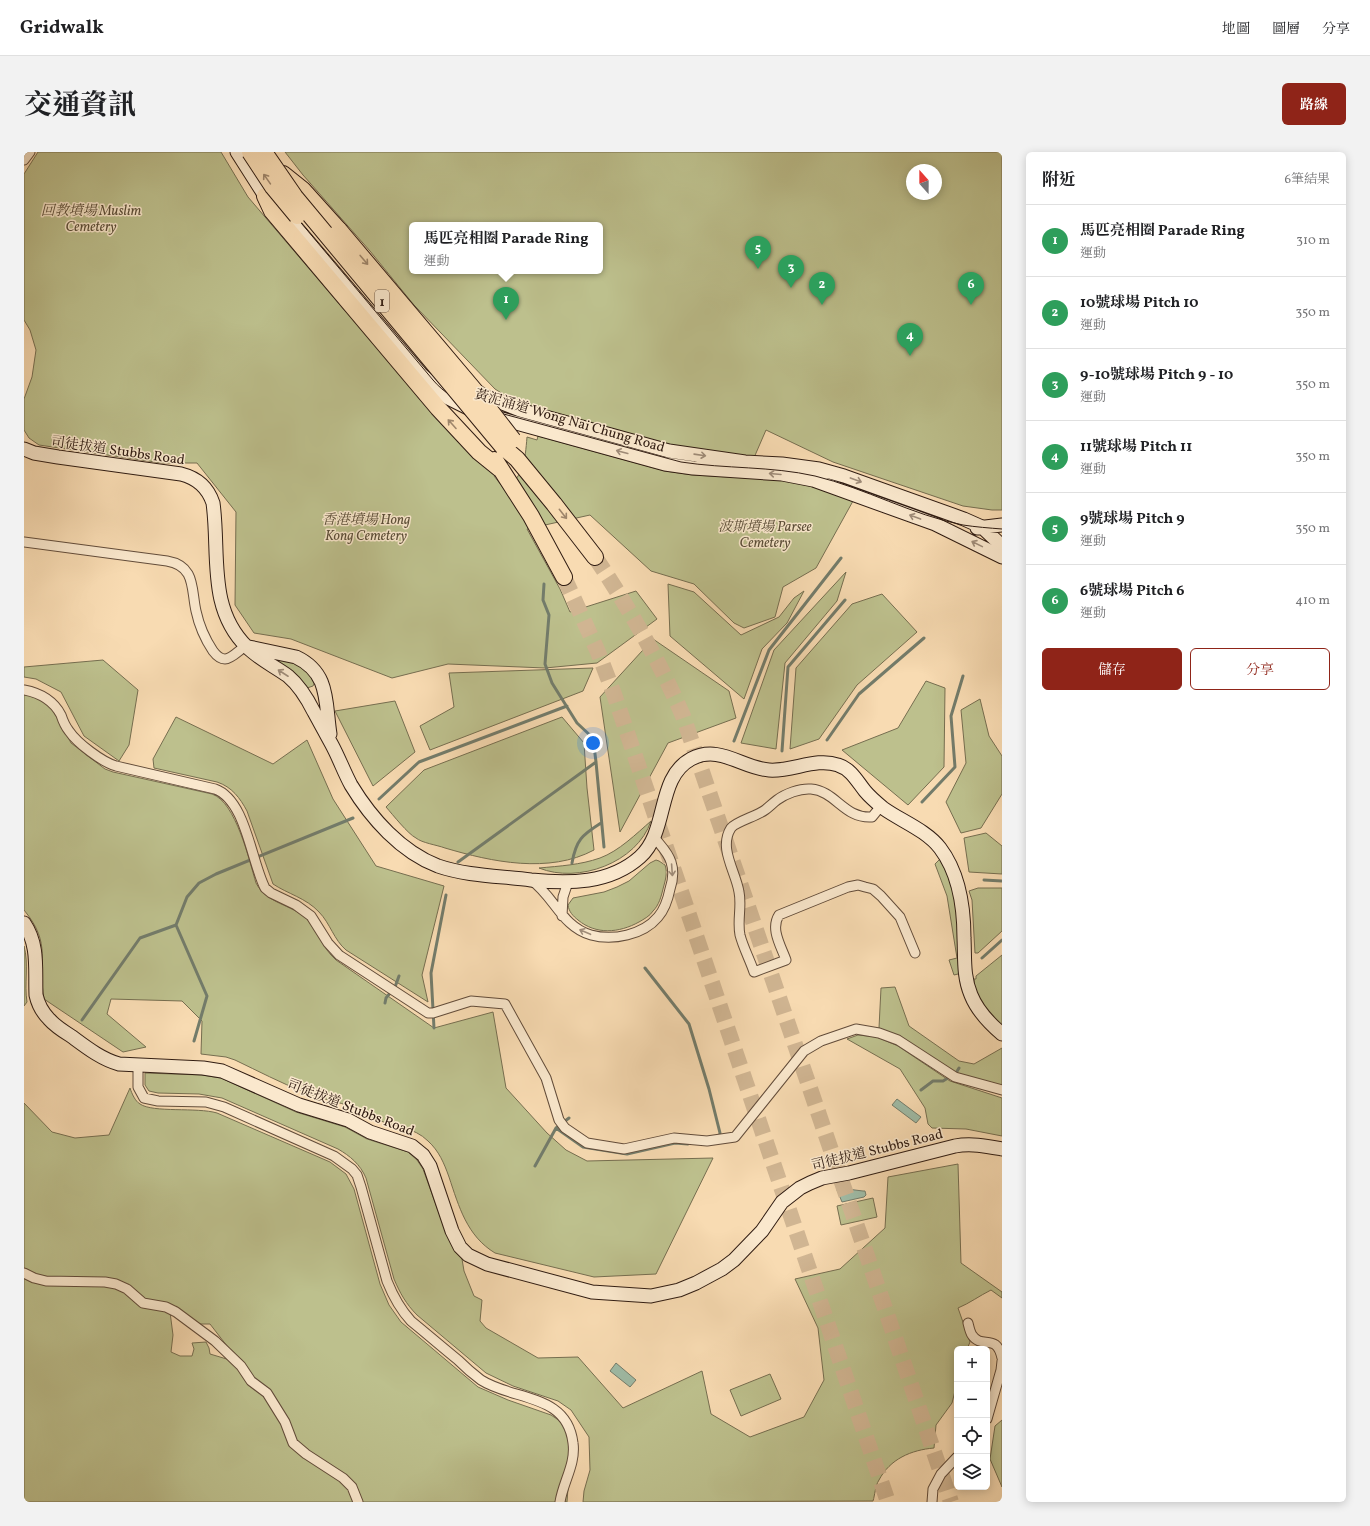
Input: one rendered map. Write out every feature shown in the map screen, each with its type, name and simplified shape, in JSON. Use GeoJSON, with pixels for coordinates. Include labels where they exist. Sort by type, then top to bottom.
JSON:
{"type":"FeatureCollection","features":[{"type":"Feature","properties":{"kind":"highway","name":"1"},"geometry":{"type":"LineString","coordinates":[[250,152],[273,187],[467,418],[488,446],[564,577]]}},
{"type":"Feature","properties":{"kind":"highway","name":"1"},"geometry":{"type":"LineString","coordinates":[[264,152],[285,184],[300,203],[503,446],[517,459],[560,511],[595,557]]}},
{"type":"Feature","properties":{"kind":"highway"},"geometry":{"type":"LineString","coordinates":[[283,174],[303,190],[339,230],[488,407],[513,440],[517,459]]}},
{"type":"Feature","properties":{"kind":"highway"},"geometry":{"type":"LineString","coordinates":[[265,196],[272,211],[457,429],[479,452],[500,469]]}},
{"type":"Feature","properties":{"kind":"main road","name":"黃泥涌道 Wong Nai Chung Road"},"geometry":{"type":"LineString","coordinates":[[237,152],[265,196],[278,206],[422,374],[448,398],[469,408],[502,419],[665,464],[693,468],[782,474],[813,480],[935,524],[952,531],[1002,557]]}},
{"type":"Feature","properties":{"kind":"main road","name":"黃泥涌道 Wong Nai Chung Road"},"geometry":{"type":"LineString","coordinates":[[269,152],[296,195],[422,347],[438,364],[460,381],[487,397],[520,410],[669,451],[745,462],[819,469],[844,476],[964,519],[982,527]]}},
{"type":"Feature","properties":{"kind":"main road","name":"司徒拔道 Stubbs Road"},"geometry":{"type":"LineString","coordinates":[[24,449],[34,453],[58,457],[181,474],[202,484],[210,494],[214,507],[216,574],[220,599],[228,622],[246,646],[266,663],[289,677],[303,692],[333,746],[351,785],[370,811],[392,836],[416,855],[436,865],[458,871],[530,880],[580,882],[600,878],[629,865],[643,854],[654,837],[660,823],[673,775],[690,759],[706,754],[722,755],[769,770],[823,763],[838,765],[851,772],[868,794],[881,806],[925,834],[944,854],[954,876],[960,897],[964,928],[965,969],[969,991],[981,1012],[1002,1034]]}},
{"type":"Feature","properties":{"kind":"main road","name":"黃泥涌道 Wong Nai Chung Road"},"geometry":{"type":"LineString","coordinates":[[952,531],[1002,525]]}},
{"type":"Feature","properties":{"kind":"main road"},"geometry":{"type":"LineString","coordinates":[[982,527],[1002,546]]}},
{"type":"Feature","properties":{"kind":"main road"},"geometry":{"type":"LineString","coordinates":[[246,646],[267,652],[296,657],[310,665],[320,676],[319,685],[315,691],[309,693],[303,692]]}},
{"type":"Feature","properties":{"kind":"main road","name":"司徒拔道 Stubbs Road"},"geometry":{"type":"LineString","coordinates":[[320,676],[324,688],[333,746]]}},
{"type":"Feature","properties":{"kind":"main road","name":"司徒拔道 Stubbs Road"},"geometry":{"type":"LineString","coordinates":[[24,922],[32,936],[35,948],[35,986],[37,1001],[48,1019],[104,1058],[119,1064],[203,1068],[222,1071],[299,1105],[348,1120],[370,1132],[412,1146],[423,1155],[430,1166],[452,1231],[460,1247],[468,1254],[487,1264],[592,1292],[651,1296],[679,1290],[707,1278],[722,1269],[746,1249],[762,1231],[782,1202],[800,1188],[822,1178],[849,1173],[960,1145],[982,1145],[1002,1149]]}},
{"type":"Feature","properties":{"kind":"street"},"geometry":{"type":"LineString","coordinates":[[24,160],[30,152]]}},
{"type":"Feature","properties":{"kind":"street"},"geometry":{"type":"LineString","coordinates":[[24,542],[166,561],[178,564],[186,571],[191,580],[199,622],[206,638],[215,652],[220,658],[225,659],[230,658],[246,646]]}},
{"type":"Feature","properties":{"kind":"street"},"geometry":{"type":"LineString","coordinates":[[24,690],[40,694],[50,701],[58,711],[68,731],[107,763],[220,791],[232,804],[242,822],[265,888],[271,893],[305,910],[316,922],[332,950],[378,981],[428,1013],[438,1012],[471,1001],[505,1004],[546,1078],[562,1124],[587,1143],[624,1149],[674,1138],[707,1141],[735,1137],[804,1051],[821,1041],[856,1029],[879,1033],[898,1040],[955,1077],[1002,1090]]}},
{"type":"Feature","properties":{"kind":"street"},"geometry":{"type":"LineString","coordinates":[[881,806],[872,817],[858,817],[852,814],[831,796],[821,790],[810,788],[800,790],[777,800],[760,813],[736,823],[731,827],[725,846],[739,893],[740,934],[754,972],[786,960],[775,929],[775,921],[779,916],[848,887],[858,885],[873,889],[897,912],[903,921],[915,953]]}},
{"type":"Feature","properties":{"kind":"street"},"geometry":{"type":"LineString","coordinates":[[530,880],[544,891],[562,916],[578,930],[601,938],[626,936],[650,924],[659,916],[667,902],[673,872],[672,863],[668,855],[654,837]]}},
{"type":"Feature","properties":{"kind":"street"},"geometry":{"type":"LineString","coordinates":[[562,916],[563,898],[568,882]]}},
{"type":"Feature","properties":{"kind":"street"},"geometry":{"type":"LineString","coordinates":[[138,1065],[138,1086],[144,1098],[158,1101],[198,1102],[219,1106],[334,1156],[352,1169],[357,1175],[361,1187],[387,1281],[393,1296],[402,1311],[482,1380],[499,1388],[547,1404],[558,1412],[568,1425],[573,1439],[574,1454],[572,1466],[560,1502]]}},
{"type":"Feature","properties":{"kind":"street"},"geometry":{"type":"LineString","coordinates":[[24,1273],[34,1278],[46,1281],[105,1282],[116,1284],[127,1289],[143,1303],[166,1307],[176,1312],[214,1341],[241,1366],[251,1381],[267,1393],[285,1422],[293,1443],[306,1454],[344,1478],[354,1491],[358,1502]]}},
{"type":"Feature","properties":{"kind":"street"},"geometry":{"type":"LineString","coordinates":[[968,1323],[972,1335],[983,1342],[996,1344],[998,1346],[1002,1359],[1001,1370],[987,1418]]}},
{"type":"Feature","properties":{"kind":"street"},"geometry":{"type":"LineString","coordinates":[[932,1502],[933,1490],[941,1474],[954,1460]]}},
{"type":"Feature","properties":{"kind":"green space"},"geometry":{"type":"Polygon","coordinates":[[[38,152],[221,152],[248,197],[346,312],[358,318],[497,473],[494,476],[505,490],[520,473],[524,460],[527,437],[537,440],[538,436],[665,471],[693,475],[784,480],[818,488],[853,501],[816,568],[783,587],[775,617],[744,628],[734,623],[694,584],[651,571],[590,515],[527,529],[560,589],[570,612],[636,591],[657,619],[597,663],[545,668],[448,664],[392,678],[291,639],[254,633],[235,605],[236,512],[197,463],[162,463],[39,445],[29,438],[24,430],[24,399],[32,377],[36,350],[30,330],[24,320],[24,174],[38,152]]]}},
{"type":"Feature","properties":{"kind":"green space"},"geometry":{"type":"Polygon","coordinates":[[[285,152],[1002,152],[1002,510],[963,506],[833,462],[766,430],[753,460],[676,448],[529,407],[495,389],[414,305],[285,152]]]}},
{"type":"Feature","properties":{"kind":"green space"},"geometry":{"type":"Polygon","coordinates":[[[846,572],[837,601],[785,663],[776,749],[741,743],[774,650],[846,572]]]}},
{"type":"Feature","properties":{"kind":"green space"},"geometry":{"type":"Polygon","coordinates":[[[668,584],[694,592],[741,635],[779,617],[794,598],[804,591],[787,623],[762,649],[744,699],[670,636],[668,584]]]}},
{"type":"Feature","properties":{"kind":"green space"},"geometry":{"type":"Polygon","coordinates":[[[882,594],[917,632],[857,685],[819,739],[790,749],[796,668],[852,604],[882,594]]]}},
{"type":"Feature","properties":{"kind":"green space"},"geometry":{"type":"Polygon","coordinates":[[[653,639],[729,691],[736,718],[668,743],[620,832],[600,697],[653,639]]]}},
{"type":"Feature","properties":{"kind":"green space"},"geometry":{"type":"Polygon","coordinates":[[[273,658],[292,662],[303,668],[312,676],[315,682],[313,686],[307,688],[272,660],[273,658]]]}},
{"type":"Feature","properties":{"kind":"green space"},"geometry":{"type":"Polygon","coordinates":[[[103,660],[138,690],[129,745],[119,761],[84,736],[61,692],[36,679],[24,677],[24,667],[103,660]]]}},
{"type":"Feature","properties":{"kind":"green space"},"geometry":{"type":"Polygon","coordinates":[[[593,668],[583,691],[430,750],[420,726],[454,707],[449,673],[593,668]]]}},
{"type":"Feature","properties":{"kind":"green space"},"geometry":{"type":"Polygon","coordinates":[[[926,681],[945,688],[944,767],[908,805],[842,750],[898,728],[926,681]]]}},
{"type":"Feature","properties":{"kind":"green space"},"geometry":{"type":"Polygon","coordinates":[[[24,690],[49,700],[71,743],[105,769],[212,794],[220,799],[228,808],[235,820],[256,883],[261,890],[273,900],[294,910],[307,919],[327,950],[336,960],[434,1028],[493,1012],[506,1088],[547,1133],[566,1150],[587,1161],[713,1158],[656,1274],[594,1277],[495,1253],[477,1238],[465,1220],[441,1158],[432,1145],[423,1136],[411,1130],[378,1120],[357,1109],[295,1088],[235,1060],[226,1057],[201,1054],[202,1021],[182,1001],[111,999],[107,1014],[146,1047],[123,1052],[44,999],[42,986],[41,944],[33,922],[24,910],[24,690]]]}},
{"type":"Feature","properties":{"kind":"green space"},"geometry":{"type":"Polygon","coordinates":[[[980,699],[989,736],[1002,756],[1002,794],[981,828],[961,833],[946,802],[966,763],[961,710],[980,699]]]}},
{"type":"Feature","properties":{"kind":"green space"},"geometry":{"type":"Polygon","coordinates":[[[395,701],[415,752],[373,786],[335,711],[395,701]]]}},
{"type":"Feature","properties":{"kind":"green space"},"geometry":{"type":"Polygon","coordinates":[[[176,717],[273,764],[307,740],[333,799],[376,866],[444,886],[422,975],[428,1002],[346,950],[338,941],[323,916],[314,907],[273,884],[247,811],[238,797],[231,790],[217,782],[154,768],[153,759],[176,717]]]}},
{"type":"Feature","properties":{"kind":"green space"},"geometry":{"type":"Polygon","coordinates":[[[562,717],[584,743],[587,788],[594,850],[577,857],[558,862],[539,864],[482,858],[419,840],[405,829],[386,807],[424,770],[562,717]]]}},
{"type":"Feature","properties":{"kind":"green space"},"geometry":{"type":"Polygon","coordinates":[[[651,821],[644,836],[633,848],[620,859],[604,866],[588,871],[571,873],[554,872],[539,868],[577,864],[600,858],[621,847],[651,821]]]}},
{"type":"Feature","properties":{"kind":"green space"},"geometry":{"type":"Polygon","coordinates":[[[986,833],[1002,846],[1002,874],[969,872],[964,838],[986,833]]]}},
{"type":"Feature","properties":{"kind":"green space"},"geometry":{"type":"Polygon","coordinates":[[[941,858],[947,871],[958,905],[962,973],[954,975],[949,960],[957,958],[947,896],[935,864],[941,858]]]}},
{"type":"Feature","properties":{"kind":"green space"},"geometry":{"type":"Polygon","coordinates":[[[656,860],[665,865],[665,880],[661,898],[657,906],[643,920],[631,926],[608,931],[585,925],[570,912],[568,905],[573,898],[604,892],[617,887],[629,881],[650,863],[656,860]]]}},
{"type":"Feature","properties":{"kind":"green space"},"geometry":{"type":"Polygon","coordinates":[[[978,888],[1002,888],[1002,931],[978,953],[975,953],[972,900],[969,891],[978,888]]]}},
{"type":"Feature","properties":{"kind":"green space"},"geometry":{"type":"Polygon","coordinates":[[[24,946],[26,960],[27,1002],[24,1006],[24,946]]]}},
{"type":"Feature","properties":{"kind":"green space"},"geometry":{"type":"Polygon","coordinates":[[[1002,955],[1002,1029],[993,1022],[975,992],[974,979],[976,979],[976,976],[1002,955]]]}},
{"type":"Feature","properties":{"kind":"green space"},"geometry":{"type":"Polygon","coordinates":[[[895,987],[909,1026],[959,1061],[974,1064],[1002,1048],[1002,1087],[950,1072],[900,1037],[879,1028],[881,988],[895,987]]]}},
{"type":"Feature","properties":{"kind":"green space"},"geometry":{"type":"Polygon","coordinates":[[[858,1035],[877,1037],[898,1046],[950,1081],[1002,1098],[1002,1136],[966,1129],[932,1128],[928,1124],[925,1108],[900,1069],[847,1039],[858,1035]]]}},
{"type":"Feature","properties":{"kind":"green space"},"geometry":{"type":"Polygon","coordinates":[[[145,1073],[202,1075],[221,1078],[296,1112],[345,1127],[367,1139],[408,1152],[417,1160],[423,1169],[444,1227],[461,1253],[464,1271],[474,1296],[482,1300],[480,1321],[486,1328],[538,1358],[578,1357],[623,1408],[702,1371],[711,1414],[750,1437],[804,1417],[824,1380],[818,1328],[795,1279],[840,1269],[885,1228],[888,1177],[958,1164],[961,1263],[1002,1292],[1002,1298],[991,1290],[958,1308],[970,1342],[968,1346],[954,1346],[954,1395],[952,1403],[936,1425],[934,1448],[909,1453],[889,1466],[878,1482],[873,1501],[583,1502],[584,1491],[590,1470],[589,1437],[571,1410],[558,1401],[513,1386],[486,1373],[413,1311],[394,1279],[366,1178],[354,1161],[338,1149],[222,1098],[199,1094],[158,1093],[149,1091],[145,1085],[145,1073]]]}},
{"type":"Feature","properties":{"kind":"green space"},"geometry":{"type":"Polygon","coordinates":[[[130,1088],[137,1101],[146,1107],[198,1110],[217,1113],[330,1162],[346,1174],[354,1189],[380,1284],[389,1305],[401,1322],[478,1387],[508,1400],[551,1415],[560,1421],[574,1442],[574,1468],[568,1488],[567,1502],[24,1502],[24,1103],[52,1132],[75,1138],[109,1135],[130,1088]],[[176,1306],[170,1312],[173,1335],[171,1352],[180,1356],[192,1356],[194,1349],[192,1343],[206,1342],[210,1354],[230,1360],[234,1355],[210,1324],[199,1324],[176,1306]]]}},
{"type":"Feature","properties":{"kind":"green space"},"geometry":{"type":"Polygon","coordinates":[[[873,1198],[877,1217],[841,1225],[837,1206],[873,1198]]]}},
{"type":"Feature","properties":{"kind":"green space"},"geometry":{"type":"Polygon","coordinates":[[[770,1374],[781,1399],[741,1416],[730,1390],[770,1374]]]}},
{"type":"Feature","properties":{"kind":"green space"},"geometry":{"type":"Polygon","coordinates":[[[1002,1420],[1002,1487],[990,1459],[995,1426],[1002,1420]]]}},
{"type":"Feature","properties":{"kind":"shaded area"},"geometry":{"type":"Polygon","coordinates":[[[897,1099],[921,1117],[916,1123],[892,1105],[897,1099]]]}},
{"type":"Feature","properties":{"kind":"shaded area"},"geometry":{"type":"Polygon","coordinates":[[[839,1188],[865,1191],[866,1195],[864,1197],[842,1202],[837,1190],[839,1188]]]}},
{"type":"Feature","properties":{"kind":"shaded area"},"geometry":{"type":"Polygon","coordinates":[[[616,1363],[636,1380],[630,1387],[610,1371],[616,1363]]]}},
{"type":"Feature","properties":{"kind":"waterway"},"geometry":{"type":"LineString","coordinates":[[734,741],[769,650],[841,558]]}},
{"type":"Feature","properties":{"kind":"waterway"},"geometry":{"type":"LineString","coordinates":[[544,584],[543,600],[549,615],[545,664],[552,683],[577,723],[593,738],[604,847]]}},
{"type":"Feature","properties":{"kind":"waterway"},"geometry":{"type":"LineString","coordinates":[[782,751],[788,667],[845,600]]}},
{"type":"Feature","properties":{"kind":"waterway"},"geometry":{"type":"LineString","coordinates":[[827,740],[859,694],[924,638]]}},
{"type":"Feature","properties":{"kind":"waterway"},"geometry":{"type":"LineString","coordinates":[[922,802],[955,767],[951,716],[963,676]]}},
{"type":"Feature","properties":{"kind":"waterway"},"geometry":{"type":"LineString","coordinates":[[379,799],[419,762],[567,706]]}},
{"type":"Feature","properties":{"kind":"waterway"},"geometry":{"type":"LineString","coordinates":[[458,862],[596,762]]}},
{"type":"Feature","properties":{"kind":"waterway"},"geometry":{"type":"LineString","coordinates":[[82,1020],[140,938],[176,925],[187,897],[199,883],[216,874],[353,818]]}},
{"type":"Feature","properties":{"kind":"waterway"},"geometry":{"type":"LineString","coordinates":[[572,863],[578,843],[589,831],[601,823]]}},
{"type":"Feature","properties":{"kind":"waterway"},"geometry":{"type":"LineString","coordinates":[[984,880],[1002,881]]}},
{"type":"Feature","properties":{"kind":"waterway"},"geometry":{"type":"LineString","coordinates":[[434,1028],[431,973],[446,895]]}},
{"type":"Feature","properties":{"kind":"waterway"},"geometry":{"type":"LineString","coordinates":[[176,925],[207,996],[194,1041]]}},
{"type":"Feature","properties":{"kind":"waterway"},"geometry":{"type":"LineString","coordinates":[[982,958],[1002,940]]}},
{"type":"Feature","properties":{"kind":"waterway"},"geometry":{"type":"LineString","coordinates":[[645,968],[689,1024],[709,1089],[720,1133],[719,1138]]}},
{"type":"Feature","properties":{"kind":"waterway"},"geometry":{"type":"LineString","coordinates":[[385,1003],[386,998],[395,987],[399,976]]}},
{"type":"Feature","properties":{"kind":"waterway"},"geometry":{"type":"LineString","coordinates":[[921,1090],[933,1081],[943,1081],[956,1073],[959,1068]]}},
{"type":"Feature","properties":{"kind":"waterway"},"geometry":{"type":"LineString","coordinates":[[535,1166],[556,1128],[569,1118]]}},
{"type":"Feature","properties":{"kind":"waterway"},"geometry":{"type":"LineString","coordinates":[[556,1128],[583,1147],[627,1154],[675,1143],[688,1144]]}},
{"type":"Feature","properties":{"kind":"tunnel"},"geometry":{"type":"LineString","coordinates":[[595,557],[620,595],[643,635],[674,695],[683,716],[951,1502]]}},
{"type":"Feature","properties":{"kind":"tunnel"},"geometry":{"type":"LineString","coordinates":[[564,577],[598,652],[614,694],[888,1502]]}},
{"type":"Feature","properties":{"kind":"tram line"},"geometry":{"type":"LineString","coordinates":[[250,152],[281,199],[433,380],[447,393],[462,402],[681,462],[765,469],[815,476],[852,487],[944,521],[963,525],[1002,529]]}},
{"type":"Feature","properties":{"kind":"place","name":"9號球場 Pitch 9"},"geometry":{"type":"Point","coordinates":[758,269]}},
{"type":"Feature","properties":{"kind":"place","name":"9-10號球場 Pitch 9 - 10"},"geometry":{"type":"Point","coordinates":[791,288]}},
{"type":"Feature","properties":{"kind":"place","name":"10號球場 Pitch 10"},"geometry":{"type":"Point","coordinates":[822,305]}},
{"type":"Feature","properties":{"kind":"place","name":"6號球場 Pitch 6"},"geometry":{"type":"Point","coordinates":[971,305]}},
{"type":"Feature","properties":{"kind":"place","name":"馬匹亮相圈 Parade Ring"},"geometry":{"type":"Point","coordinates":[506,320]}},
{"type":"Feature","properties":{"kind":"place","name":"11號球場 Pitch 11"},"geometry":{"type":"Point","coordinates":[910,356]}},
{"type":"Feature","properties":{"kind":"park label","name":"回教墳場 Muslim Cemetery"},"geometry":{"type":"Point","coordinates":[91,218]}},
{"type":"Feature","properties":{"kind":"park label","name":"香港墳場 Hong Kong Cemetery"},"geometry":{"type":"Point","coordinates":[366,528]}},
{"type":"Feature","properties":{"kind":"park label","name":"波斯墳場 Parsee Cemetery"},"geometry":{"type":"Point","coordinates":[765,534]}}]}
